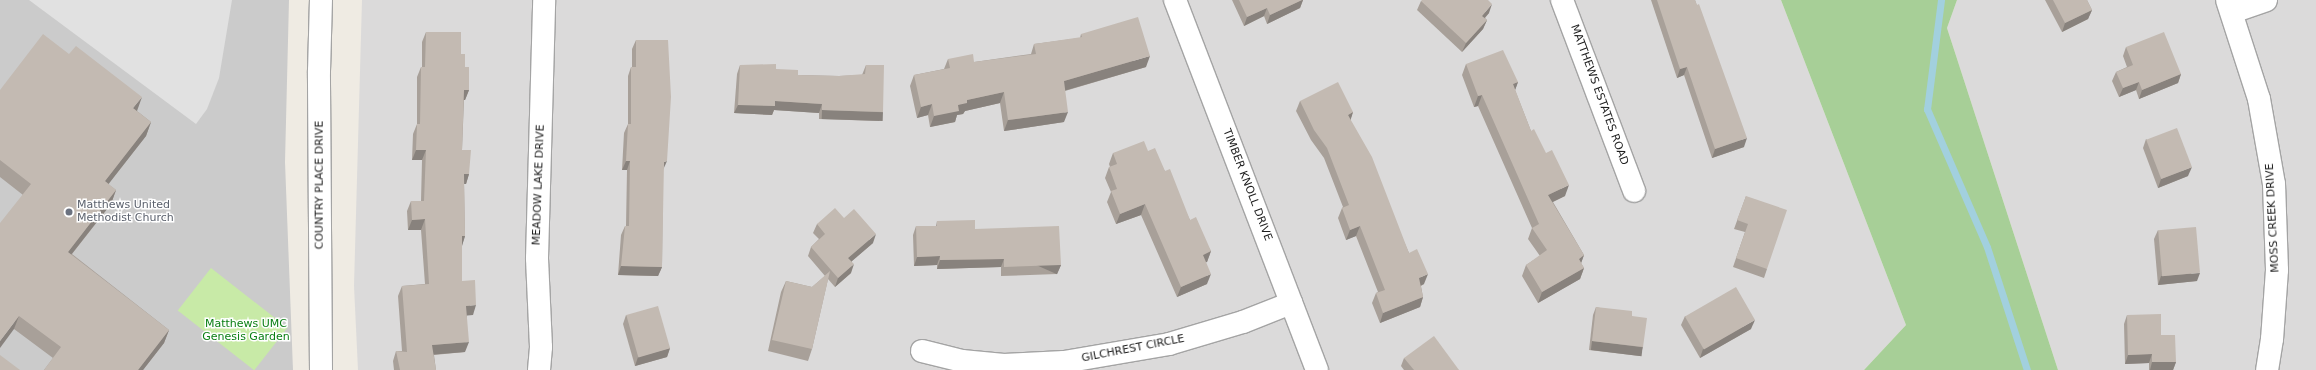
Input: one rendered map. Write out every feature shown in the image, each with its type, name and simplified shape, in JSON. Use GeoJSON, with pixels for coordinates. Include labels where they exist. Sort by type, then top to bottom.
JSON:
{"type":"FeatureCollection","features":[{"type":"Feature","properties":{"kind":"street","name":"COUNTRY PLACE DRIVE"},"geometry":{"type":"LineString","coordinates":[[321,0],[319,72],[321,370]]}},
{"type":"Feature","properties":{"kind":"street","name":"MEADOW LAKE DRIVE"},"geometry":{"type":"LineString","coordinates":[[539,370],[542,347],[537,258],[544,0]]}},
{"type":"Feature","properties":{"kind":"street","name":"TIMBER KNOLL DRIVE"},"geometry":{"type":"LineString","coordinates":[[1175,0],[1317,370]]}},
{"type":"Feature","properties":{"kind":"street","name":"MATTHEWS ESTATES ROAD"},"geometry":{"type":"LineString","coordinates":[[1562,0],[1579,40],[1634,191]]}},
{"type":"Feature","properties":{"kind":"street"},"geometry":{"type":"LineString","coordinates":[[2229,6],[2266,0]]}},
{"type":"Feature","properties":{"kind":"street","name":"MOSS CREEK DRIVE"},"geometry":{"type":"LineString","coordinates":[[2229,6],[2259,99],[2274,184],[2277,270],[2272,339],[2267,370]]}},
{"type":"Feature","properties":{"kind":"street","name":"GILCHREST CIRCLE"},"geometry":{"type":"LineString","coordinates":[[922,351],[962,361],[1004,365],[1064,362],[1169,344],[1243,322],[1291,303]]}},
{"type":"Feature","properties":{"kind":"shaded area"},"geometry":{"type":"Polygon","coordinates":[[[0,0],[289,0],[285,162],[293,370],[0,370],[0,0]]]}},
{"type":"Feature","properties":{"kind":"shaded area"},"geometry":{"type":"Polygon","coordinates":[[[29,0],[232,0],[219,78],[207,109],[196,124],[29,0]]]}},
{"type":"Feature","properties":{"kind":"shaded area"},"geometry":{"type":"Polygon","coordinates":[[[362,0],[1781,0],[1906,325],[1864,370],[358,370],[354,286],[362,0]]]}},
{"type":"Feature","properties":{"kind":"shaded area"},"geometry":{"type":"Polygon","coordinates":[[[1957,0],[2316,0],[2316,370],[2058,370],[1947,28],[1957,0]]]}},
{"type":"Feature","properties":{"kind":"green space"},"geometry":{"type":"Polygon","coordinates":[[[1781,0],[1957,0],[1947,28],[2058,370],[1864,370],[1906,325],[1781,0]]]}},
{"type":"Feature","properties":{"kind":"green space","name":"Matthews UMC Genesis Garden"},"geometry":{"type":"Polygon","coordinates":[[[211,268],[287,328],[254,370],[178,311],[211,268]]]}},
{"type":"Feature","properties":{"kind":"building"},"geometry":{"type":"Polygon","coordinates":[[[1239,0],[1302,0],[1270,15],[1267,8],[1247,17],[1239,0]]]}},
{"type":"Feature","properties":{"kind":"building"},"geometry":{"type":"Polygon","coordinates":[[[1488,0],[1492,4],[1482,16],[1487,20],[1466,43],[1421,1],[1488,0]]]}},
{"type":"Feature","properties":{"kind":"building"},"geometry":{"type":"Polygon","coordinates":[[[1657,0],[1695,0],[1697,5],[1699,4],[1747,138],[1715,149],[1687,67],[1680,69],[1657,0]]]}},
{"type":"Feature","properties":{"kind":"building"},"geometry":{"type":"Polygon","coordinates":[[[2053,0],[2087,0],[2092,10],[2065,23],[2053,0]]]}},
{"type":"Feature","properties":{"kind":"building"},"geometry":{"type":"Polygon","coordinates":[[[1138,17],[1150,56],[1064,81],[1068,112],[1008,120],[1004,92],[967,100],[967,103],[958,105],[959,111],[934,116],[932,104],[921,107],[914,75],[950,68],[948,59],[973,54],[974,62],[1036,54],[1034,44],[1082,37],[1081,34],[1138,17]]]}},
{"type":"Feature","properties":{"kind":"building"},"geometry":{"type":"Polygon","coordinates":[[[426,32],[461,32],[461,54],[465,54],[465,67],[469,67],[469,90],[464,90],[462,150],[471,150],[469,174],[464,174],[465,236],[462,236],[462,281],[475,280],[476,305],[466,306],[469,342],[432,345],[436,370],[400,370],[396,351],[407,352],[402,286],[429,284],[425,219],[412,220],[411,201],[424,201],[426,150],[416,150],[417,124],[420,124],[421,67],[425,67],[426,32]]]}},
{"type":"Feature","properties":{"kind":"building"},"geometry":{"type":"Polygon","coordinates":[[[2164,32],[2181,74],[2142,90],[2139,82],[2123,88],[2116,72],[2133,65],[2126,47],[2164,32]]]}},
{"type":"Feature","properties":{"kind":"building","name":"Matthews United Methodist Church"},"geometry":{"type":"Polygon","coordinates":[[[43,34],[69,54],[76,46],[142,97],[133,108],[151,122],[105,181],[116,190],[68,252],[169,330],[138,370],[44,370],[61,347],[19,316],[0,341],[0,223],[31,184],[0,160],[0,90],[43,34]]]}},
{"type":"Feature","properties":{"kind":"building"},"geometry":{"type":"Polygon","coordinates":[[[636,40],[668,40],[671,97],[667,161],[664,162],[662,267],[621,266],[625,226],[629,226],[630,161],[626,161],[628,124],[631,124],[631,67],[636,67],[636,40]]]}},
{"type":"Feature","properties":{"kind":"building"},"geometry":{"type":"Polygon","coordinates":[[[1503,50],[1518,82],[1513,84],[1531,131],[1534,129],[1546,153],[1552,150],[1569,185],[1548,195],[1584,255],[1579,259],[1584,268],[1542,292],[1526,265],[1547,250],[1532,228],[1539,224],[1482,95],[1478,96],[1466,64],[1503,50]]]}},
{"type":"Feature","properties":{"kind":"building"},"geometry":{"type":"Polygon","coordinates":[[[776,64],[776,69],[798,70],[798,75],[839,76],[865,74],[866,65],[884,65],[883,112],[822,110],[822,104],[775,101],[775,106],[738,105],[740,65],[776,64]]]}},
{"type":"Feature","properties":{"kind":"building"},"geometry":{"type":"Polygon","coordinates":[[[1338,82],[1353,112],[1348,115],[1372,157],[1409,253],[1417,249],[1428,274],[1419,278],[1423,297],[1383,313],[1376,293],[1385,290],[1360,226],[1350,230],[1342,208],[1349,205],[1327,148],[1314,130],[1300,101],[1338,82]]]}},
{"type":"Feature","properties":{"kind":"building"},"geometry":{"type":"Polygon","coordinates":[[[2177,128],[2192,167],[2161,179],[2146,140],[2177,128]]]}},
{"type":"Feature","properties":{"kind":"building"},"geometry":{"type":"Polygon","coordinates":[[[1144,141],[1148,151],[1155,148],[1165,171],[1170,169],[1190,220],[1196,217],[1211,251],[1203,255],[1211,274],[1181,287],[1145,204],[1120,214],[1111,191],[1117,189],[1109,167],[1117,164],[1113,153],[1144,141]]]}},
{"type":"Feature","properties":{"kind":"building"},"geometry":{"type":"Polygon","coordinates":[[[1746,196],[1787,210],[1767,269],[1736,258],[1748,224],[1737,220],[1746,196]]]}},
{"type":"Feature","properties":{"kind":"building"},"geometry":{"type":"Polygon","coordinates":[[[835,208],[844,218],[854,209],[876,234],[848,258],[854,264],[838,278],[811,247],[825,234],[817,224],[835,208]]]}},
{"type":"Feature","properties":{"kind":"building"},"geometry":{"type":"Polygon","coordinates":[[[975,220],[975,229],[1059,226],[1061,265],[1004,267],[1004,259],[940,260],[940,256],[917,257],[916,226],[937,226],[937,221],[975,220]]]}},
{"type":"Feature","properties":{"kind":"building"},"geometry":{"type":"Polygon","coordinates":[[[2196,227],[2200,273],[2162,276],[2158,230],[2196,227]]]}},
{"type":"Feature","properties":{"kind":"building"},"geometry":{"type":"Polygon","coordinates":[[[830,271],[812,349],[772,340],[786,281],[812,287],[830,271]]]}},
{"type":"Feature","properties":{"kind":"building"},"geometry":{"type":"Polygon","coordinates":[[[1736,287],[1755,320],[1704,349],[1685,316],[1736,287]]]}},
{"type":"Feature","properties":{"kind":"building"},"geometry":{"type":"Polygon","coordinates":[[[658,306],[670,348],[638,357],[626,315],[658,306]]]}},
{"type":"Feature","properties":{"kind":"building"},"geometry":{"type":"Polygon","coordinates":[[[1596,307],[1632,311],[1632,316],[1647,318],[1643,347],[1592,341],[1596,307]]]}},
{"type":"Feature","properties":{"kind":"building"},"geometry":{"type":"Polygon","coordinates":[[[2161,314],[2161,335],[2175,335],[2176,362],[2152,362],[2152,354],[2128,355],[2127,315],[2161,314]]]}},
{"type":"Feature","properties":{"kind":"building"},"geometry":{"type":"Polygon","coordinates":[[[1434,336],[1459,370],[1414,370],[1404,358],[1434,336]]]}},
{"type":"Feature","properties":{"kind":"building"},"geometry":{"type":"Polygon","coordinates":[[[0,355],[20,370],[0,370],[0,355]]]}},
{"type":"Feature","properties":{"kind":"waterway"},"geometry":{"type":"LineString","coordinates":[[1941,0],[1927,109],[1987,247],[2027,370]]}},
{"type":"Feature","properties":{"kind":"place","name":"Matthews United Methodist Church"},"geometry":{"type":"Point","coordinates":[69,212]}}]}
